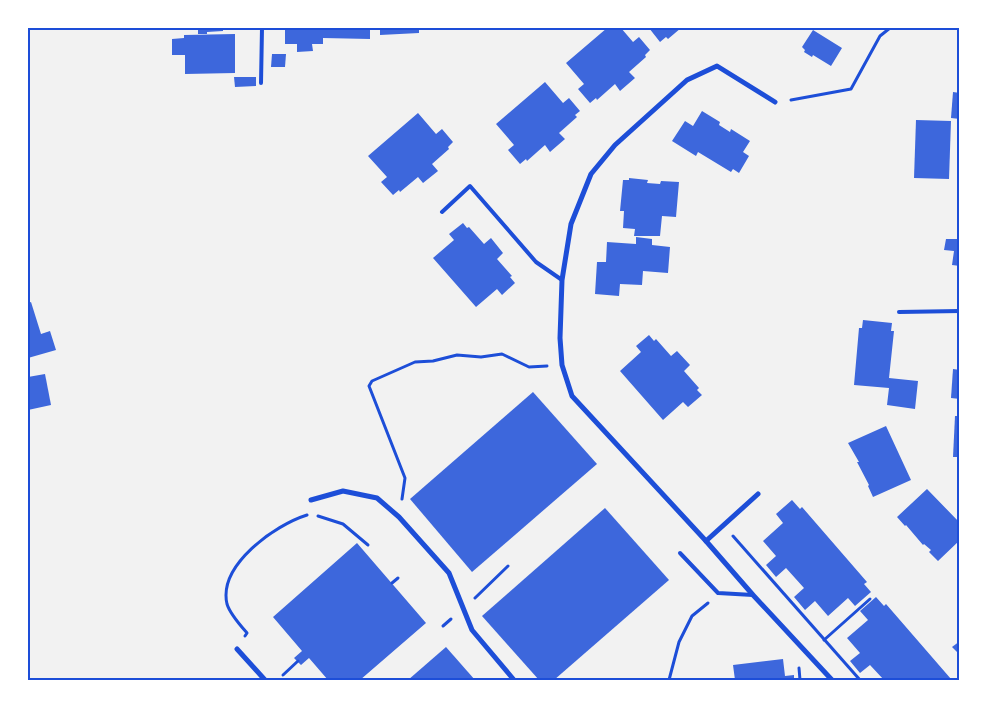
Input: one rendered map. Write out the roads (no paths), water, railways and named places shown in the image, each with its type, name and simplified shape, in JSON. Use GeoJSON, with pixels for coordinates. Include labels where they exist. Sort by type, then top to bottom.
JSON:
{"type":"FeatureCollection","features":[{"type":"Feature","properties":{"kind":"street"},"geometry":{"type":"LineString","coordinates":[[775,102],[717,66],[688,80],[615,145],[591,174],[570,224],[562,280],[560,338],[562,365],[572,396],[706,540],[752,595],[832,680]]}},
{"type":"Feature","properties":{"kind":"street"},"geometry":{"type":"LineString","coordinates":[[311,500],[343,491],[377,498],[399,517],[449,573],[472,630],[514,680]]}},
{"type":"Feature","properties":{"kind":"street"},"geometry":{"type":"LineString","coordinates":[[706,540],[758,494]]}},
{"type":"Feature","properties":{"kind":"street"},"geometry":{"type":"LineString","coordinates":[[237,649],[264,680]]}},
{"type":"Feature","properties":{"kind":"lane"},"geometry":{"type":"LineString","coordinates":[[261,82],[262,28]]}},
{"type":"Feature","properties":{"kind":"lane"},"geometry":{"type":"LineString","coordinates":[[442,212],[470,186],[536,262],[562,280]]}},
{"type":"Feature","properties":{"kind":"lane"},"geometry":{"type":"LineString","coordinates":[[898,312],[960,311]]}},
{"type":"Feature","properties":{"kind":"lane"},"geometry":{"type":"LineString","coordinates":[[680,553],[718,593],[752,595]]}}]}
